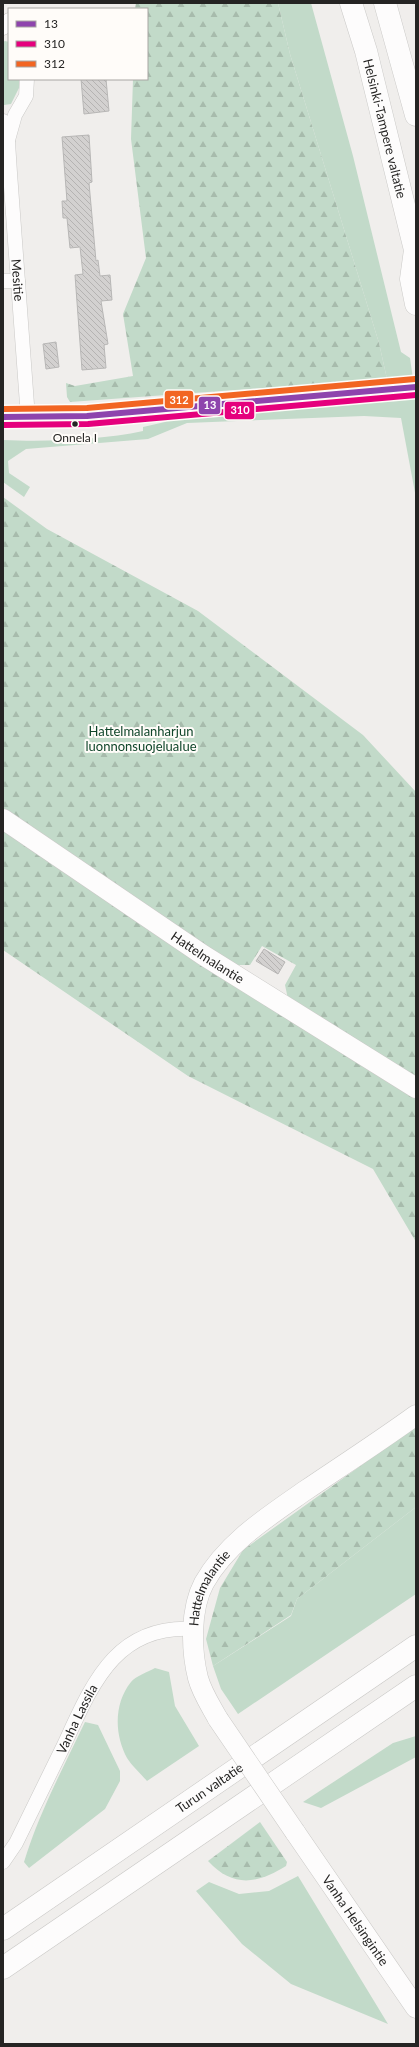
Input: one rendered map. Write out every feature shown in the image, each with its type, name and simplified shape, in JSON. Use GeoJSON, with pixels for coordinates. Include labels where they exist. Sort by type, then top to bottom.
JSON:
{"type":"FeatureCollection","features":[{"type":"Feature","properties":{"kind":"highway","name":"Helsinki-Tampere valtatie"},"geometry":{"type":"LineString","coordinates":[[351,3],[366,51],[416,252]]}},
{"type":"Feature","properties":{"kind":"highway"},"geometry":{"type":"LineString","coordinates":[[385,3],[416,115]]}},
{"type":"Feature","properties":{"kind":"highway"},"geometry":{"type":"LineString","coordinates":[[416,252],[411,279],[416,304]]}},
{"type":"Feature","properties":{"kind":"highway","name":"Turun valtatie"},"geometry":{"type":"LineString","coordinates":[[3,1929],[416,1646]]}},
{"type":"Feature","properties":{"kind":"highway"},"geometry":{"type":"LineString","coordinates":[[3,1968],[416,1686]]}},
{"type":"Feature","properties":{"kind":"highway"},"geometry":{"type":"LineString","coordinates":[[373,1716],[416,1703]]}},
{"type":"Feature","properties":{"kind":"street","name":"Mesitie"},"geometry":{"type":"LineString","coordinates":[[8,142],[15,115],[26,96],[27,80]]}},
{"type":"Feature","properties":{"kind":"street","name":"Mesitie"},"geometry":{"type":"LineString","coordinates":[[3,121],[8,142],[28,418]]}},
{"type":"Feature","properties":{"kind":"street"},"geometry":{"type":"LineString","coordinates":[[3,281],[18,281]]}},
{"type":"Feature","properties":{"kind":"street"},"geometry":{"type":"LineString","coordinates":[[3,417],[28,418],[87,416],[416,388]]}},
{"type":"Feature","properties":{"kind":"street","name":"Hattelmalantie"},"geometry":{"type":"LineString","coordinates":[[3,819],[203,955],[416,1088]]}},
{"type":"Feature","properties":{"kind":"street","name":"Hattelmalantie"},"geometry":{"type":"LineString","coordinates":[[295,1832],[218,1718],[204,1693],[198,1678],[194,1629],[196,1606],[204,1584],[222,1557],[254,1526],[416,1415]]}},
{"type":"Feature","properties":{"kind":"street","name":"Vanha Lassila"},"geometry":{"type":"LineString","coordinates":[[3,1862],[16,1843],[88,1694],[108,1664],[124,1648],[144,1636],[173,1629],[194,1629]]}},
{"type":"Feature","properties":{"kind":"street","name":"Vanha Helsingintie"},"geometry":{"type":"LineString","coordinates":[[295,1832],[416,2008]]}},
{"type":"Feature","properties":{"kind":"green space"},"geometry":{"type":"Polygon","coordinates":[[[136,3],[278,3],[290,54],[379,343],[387,379],[70,402],[67,397],[66,383],[75,386],[133,376],[123,314],[146,258],[131,139],[133,80],[148,80],[148,8],[135,8],[136,3]]]}},
{"type":"Feature","properties":{"kind":"green space"},"geometry":{"type":"Polygon","coordinates":[[[278,3],[311,3],[353,156],[401,352],[410,358],[413,379],[387,379],[379,343],[290,54],[278,3]]]}},
{"type":"Feature","properties":{"kind":"green space"},"geometry":{"type":"Polygon","coordinates":[[[3,42],[8,42],[8,80],[19,80],[19,88],[11,104],[4,105],[3,42]]]}},
{"type":"Feature","properties":{"kind":"green space"},"geometry":{"type":"Polygon","coordinates":[[[416,399],[416,498],[401,418],[364,416],[187,423],[148,439],[26,449],[8,461],[9,473],[30,487],[24,497],[3,482],[3,440],[73,440],[127,434],[143,431],[143,427],[165,422],[179,414],[416,399]]]}},
{"type":"Feature","properties":{"kind":"green space","name":"Hattelmalanharjun luonnonsuojelualue"},"geometry":{"type":"Polygon","coordinates":[[[3,497],[47,529],[198,611],[363,735],[416,792],[416,1081],[288,999],[285,985],[296,965],[262,946],[250,965],[233,965],[3,811],[3,497]]]}},
{"type":"Feature","properties":{"kind":"green space"},"geometry":{"type":"Polygon","coordinates":[[[3,829],[416,1096],[416,1242],[373,1169],[188,1076],[3,950],[3,829]]]}},
{"type":"Feature","properties":{"kind":"green space"},"geometry":{"type":"Polygon","coordinates":[[[416,1426],[416,1507],[297,1599],[291,1615],[213,1666],[206,1639],[220,1588],[243,1550],[416,1426]]]}},
{"type":"Feature","properties":{"kind":"green space"},"geometry":{"type":"Polygon","coordinates":[[[416,1507],[416,1594],[238,1714],[221,1689],[213,1666],[291,1616],[297,1599],[416,1507]]]}},
{"type":"Feature","properties":{"kind":"green space"},"geometry":{"type":"Polygon","coordinates":[[[155,1668],[169,1672],[175,1706],[199,1746],[147,1781],[127,1758],[120,1739],[118,1719],[121,1699],[125,1690],[133,1680],[155,1668]]]}},
{"type":"Feature","properties":{"kind":"green space"},"geometry":{"type":"Polygon","coordinates":[[[85,1722],[98,1725],[120,1771],[120,1781],[105,1809],[29,1868],[24,1862],[30,1844],[52,1791],[85,1722]]]}},
{"type":"Feature","properties":{"kind":"green space"},"geometry":{"type":"Polygon","coordinates":[[[416,1736],[416,1757],[321,1808],[303,1802],[393,1743],[416,1736]]]}},
{"type":"Feature","properties":{"kind":"green space"},"geometry":{"type":"Polygon","coordinates":[[[260,1822],[287,1862],[286,1866],[265,1877],[246,1880],[227,1876],[217,1870],[208,1861],[260,1822]]]}},
{"type":"Feature","properties":{"kind":"green space"},"geometry":{"type":"Polygon","coordinates":[[[298,1876],[388,2024],[291,1984],[242,1944],[196,1891],[209,1882],[239,1894],[269,1891],[298,1876]]]}},
{"type":"Feature","properties":{"kind":"building"},"geometry":{"type":"Polygon","coordinates":[[[81,80],[106,80],[109,111],[84,114],[81,80]]]}},
{"type":"Feature","properties":{"kind":"building"},"geometry":{"type":"Polygon","coordinates":[[[89,135],[92,182],[89,183],[96,261],[98,260],[100,276],[110,275],[112,300],[101,301],[108,344],[104,345],[106,368],[82,370],[75,275],[83,274],[80,247],[70,248],[67,218],[63,218],[62,201],[67,201],[62,137],[89,135]]]}},
{"type":"Feature","properties":{"kind":"building"},"geometry":{"type":"Polygon","coordinates":[[[56,342],[59,367],[46,369],[43,344],[56,342]]]}},
{"type":"Feature","properties":{"kind":"building"},"geometry":{"type":"Polygon","coordinates":[[[264,949],[285,962],[278,974],[256,961],[264,949]]]}},
{"type":"Feature","properties":{"kind":"transit line","name":"312"},"geometry":{"type":"LineString","coordinates":[[3,409],[87,408],[415,379]]}},
{"type":"Feature","properties":{"kind":"transit line","name":"13"},"geometry":{"type":"LineString","coordinates":[[3,417],[87,416],[416,387]]}},
{"type":"Feature","properties":{"kind":"transit line","name":"310"},"geometry":{"type":"LineString","coordinates":[[3,425],[88,424],[416,395]]}},
{"type":"Feature","properties":{"kind":"place","name":"Onnela I"},"geometry":{"type":"Point","coordinates":[75,424]}}]}
